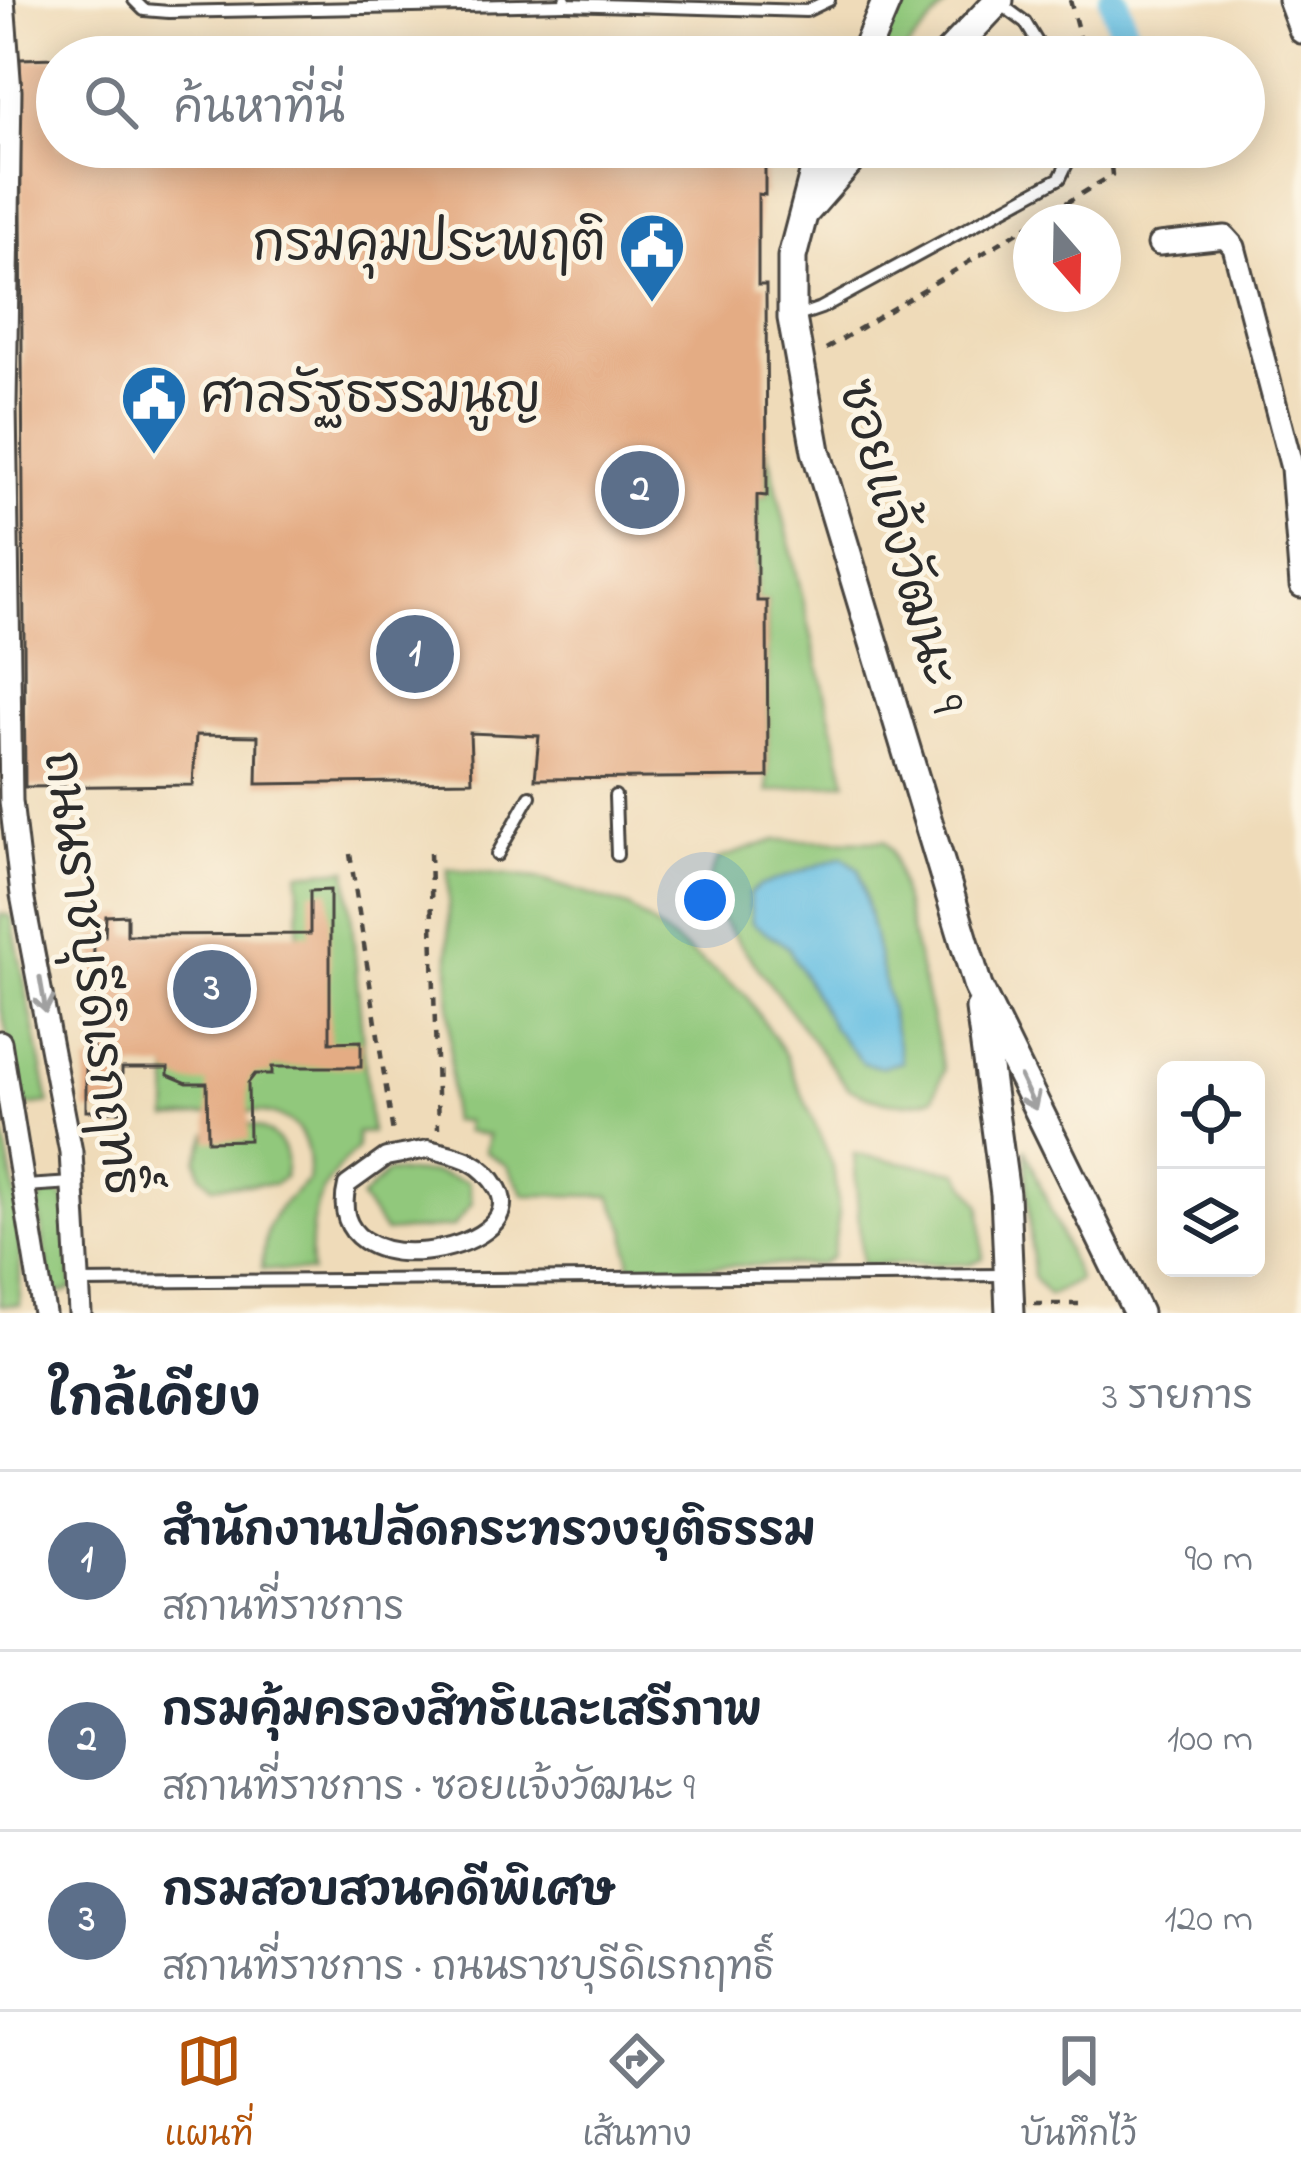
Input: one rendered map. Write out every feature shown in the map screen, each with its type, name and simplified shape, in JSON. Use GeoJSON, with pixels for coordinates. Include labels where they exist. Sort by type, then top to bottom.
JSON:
{"type":"FeatureCollection","features":[{"type":"Feature","properties":{"kind":"street","name":"ถนนราชบุรีดิเรกฤทธิ์"},"geometry":{"type":"LineString","coordinates":[[3,0],[6,813],[11,896],[75,1183],[80,1313]]}},
{"type":"Feature","properties":{"kind":"street"},"geometry":{"type":"LineString","coordinates":[[871,36],[886,0]]}},
{"type":"Feature","properties":{"kind":"street"},"geometry":{"type":"LineString","coordinates":[[1289,0],[1301,32]]}},
{"type":"Feature","properties":{"kind":"street"},"geometry":{"type":"LineString","coordinates":[[965,36],[999,1]]}},
{"type":"Feature","properties":{"kind":"street","name":"ซอยแจ้งวัฒนะ 9"},"geometry":{"type":"LineString","coordinates":[[815,168],[792,257],[792,318],[826,489],[978,987],[1138,1313]]}},
{"type":"Feature","properties":{"kind":"street"},"geometry":{"type":"LineString","coordinates":[[801,218],[844,168]]}},
{"type":"Feature","properties":{"kind":"street"},"geometry":{"type":"LineString","coordinates":[[1159,244],[1225,237],[1234,247],[1297,468],[1301,586]]}},
{"type":"Feature","properties":{"kind":"street","name":"ซอยแจ้งวัฒนะ 9"},"geometry":{"type":"LineString","coordinates":[[978,987],[1005,1194],[1009,1275],[1022,1309]]}},
{"type":"Feature","properties":{"kind":"street","name":"ถนนราชบุรีดิเรกฤทธิ์"},"geometry":{"type":"LineString","coordinates":[[0,1042],[44,1313]]}},
{"type":"Feature","properties":{"kind":"street"},"geometry":{"type":"LineString","coordinates":[[438,1151],[464,1156],[487,1171],[504,1199],[501,1217],[479,1239],[440,1251],[369,1246],[349,1229],[341,1209],[347,1185],[364,1169],[396,1155],[438,1151]]}},
{"type":"Feature","properties":{"kind":"lane"},"geometry":{"type":"LineString","coordinates":[[134,0],[144,10],[169,12],[421,2],[806,11],[829,0]]}},
{"type":"Feature","properties":{"kind":"lane"},"geometry":{"type":"LineString","coordinates":[[999,1],[1025,22],[1033,36]]}},
{"type":"Feature","properties":{"kind":"lane"},"geometry":{"type":"LineString","coordinates":[[792,318],[821,308],[1060,178],[1065,168]]}},
{"type":"Feature","properties":{"kind":"lane"},"geometry":{"type":"LineString","coordinates":[[496,855],[530,796]]}},
{"type":"Feature","properties":{"kind":"lane"},"geometry":{"type":"LineString","coordinates":[[615,796],[617,855]]}},
{"type":"Feature","properties":{"kind":"lane"},"geometry":{"type":"LineString","coordinates":[[26,1186],[75,1183]]}},
{"type":"Feature","properties":{"kind":"lane"},"geometry":{"type":"LineString","coordinates":[[79,1282],[1009,1275]]}},
{"type":"Feature","properties":{"kind":"path"},"geometry":{"type":"LineString","coordinates":[[1070,0],[1079,36]]}},
{"type":"Feature","properties":{"kind":"path"},"geometry":{"type":"LineString","coordinates":[[1064,204],[1112,175],[1111,168]]}},
{"type":"Feature","properties":{"kind":"path"},"geometry":{"type":"LineString","coordinates":[[826,349],[1013,235]]}},
{"type":"Feature","properties":{"kind":"path"},"geometry":{"type":"LineString","coordinates":[[430,853],[438,1151]]}},
{"type":"Feature","properties":{"kind":"path"},"geometry":{"type":"LineString","coordinates":[[350,854],[396,1155]]}},
{"type":"Feature","properties":{"kind":"path"},"geometry":{"type":"LineString","coordinates":[[1022,1309],[1084,1304]]}},
{"type":"Feature","properties":{"kind":"green space"},"geometry":{"type":"Polygon","coordinates":[[[894,0],[951,0],[919,36],[882,36],[894,0]]]}},
{"type":"Feature","properties":{"kind":"green space"},"geometry":{"type":"Polygon","coordinates":[[[767,447],[846,782],[768,792],[767,601],[757,601],[757,495],[767,496],[767,447]]]}},
{"type":"Feature","properties":{"kind":"green space"},"geometry":{"type":"Polygon","coordinates":[[[776,840],[885,841],[892,851],[944,1070],[933,1098],[890,1102],[848,1088],[717,913],[709,879],[718,859],[776,840]]]}},
{"type":"Feature","properties":{"kind":"green space"},"geometry":{"type":"Polygon","coordinates":[[[347,869],[371,1132],[357,1133],[357,1149],[332,1176],[318,1204],[311,1235],[311,1272],[262,1269],[273,1219],[308,1181],[308,1151],[299,1130],[284,1118],[264,1112],[168,1119],[169,1060],[297,1052],[299,873],[347,869]]]}},
{"type":"Feature","properties":{"kind":"green space"},"geometry":{"type":"Polygon","coordinates":[[[448,869],[536,878],[629,907],[745,994],[785,1054],[833,1166],[839,1214],[832,1257],[820,1264],[630,1268],[626,1229],[610,1196],[524,1195],[507,1166],[485,1151],[488,1135],[465,1132],[466,1121],[451,1121],[448,869]]]}},
{"type":"Feature","properties":{"kind":"green space"},"geometry":{"type":"Polygon","coordinates":[[[0,914],[11,916],[49,1103],[24,1106],[0,1004],[0,914]]]}},
{"type":"Feature","properties":{"kind":"green space"},"geometry":{"type":"Polygon","coordinates":[[[0,1114],[20,1217],[20,1305],[0,1305],[0,1114]]]}},
{"type":"Feature","properties":{"kind":"green space"},"geometry":{"type":"Polygon","coordinates":[[[249,1125],[280,1143],[286,1158],[284,1177],[274,1184],[213,1186],[201,1175],[197,1160],[208,1133],[249,1125]]]}},
{"type":"Feature","properties":{"kind":"green space"},"geometry":{"type":"Polygon","coordinates":[[[1025,1147],[1079,1280],[1049,1296],[1033,1277],[1025,1147]]]}},
{"type":"Feature","properties":{"kind":"green space"},"geometry":{"type":"Polygon","coordinates":[[[854,1154],[958,1172],[981,1206],[983,1258],[969,1264],[862,1264],[854,1154]]]}},
{"type":"Feature","properties":{"kind":"green space"},"geometry":{"type":"Polygon","coordinates":[[[387,1172],[434,1173],[468,1182],[472,1203],[453,1227],[385,1232],[361,1199],[387,1172]]]}},
{"type":"Feature","properties":{"kind":"green space"},"geometry":{"type":"Polygon","coordinates":[[[57,1192],[66,1200],[72,1288],[61,1293],[51,1290],[38,1204],[45,1194],[57,1192]]]}},
{"type":"Feature","properties":{"kind":"water"},"geometry":{"type":"Polygon","coordinates":[[[842,857],[859,869],[902,1062],[880,1067],[863,1063],[834,1029],[788,947],[752,923],[749,894],[759,886],[842,857]]]}},
{"type":"Feature","properties":{"kind":"building"},"geometry":{"type":"Polygon","coordinates":[[[20,59],[36,59],[36,168],[765,168],[765,195],[758,194],[758,285],[766,285],[767,496],[757,495],[757,601],[767,601],[768,777],[535,779],[539,736],[470,733],[472,781],[257,784],[258,736],[196,735],[193,785],[25,787],[20,59]]]}},
{"type":"Feature","properties":{"kind":"building"},"geometry":{"type":"Polygon","coordinates":[[[330,890],[330,1042],[361,1041],[361,1067],[272,1067],[272,1074],[255,1074],[248,1083],[249,1140],[208,1141],[207,1083],[187,1083],[168,1075],[168,1068],[122,1068],[122,1111],[86,1111],[86,1063],[93,1063],[94,936],[105,936],[106,916],[127,915],[127,935],[310,934],[310,891],[330,890]]]}},
{"type":"Feature","properties":{"kind":"waterway"},"geometry":{"type":"LineString","coordinates":[[1114,0],[1125,36]]}},
{"type":"Feature","properties":{"kind":"place","name":"กรมคุมประพฤติ"},"geometry":{"type":"Point","coordinates":[652,305]}},
{"type":"Feature","properties":{"kind":"place","name":"ศาลรัฐธรรมนูญ"},"geometry":{"type":"Point","coordinates":[154,457]}},
{"type":"Feature","properties":{"kind":"place","name":"กรมคุ้มครองสิทธิและเสรีภาพ"},"geometry":{"type":"Point","coordinates":[640,490]}},
{"type":"Feature","properties":{"kind":"place","name":"สำนักงานปลัดกระทรวงยุติธรรม"},"geometry":{"type":"Point","coordinates":[415,654]}},
{"type":"Feature","properties":{"kind":"place","name":"กรมสอบสวนคดีพิเศษ"},"geometry":{"type":"Point","coordinates":[212,989]}}]}
